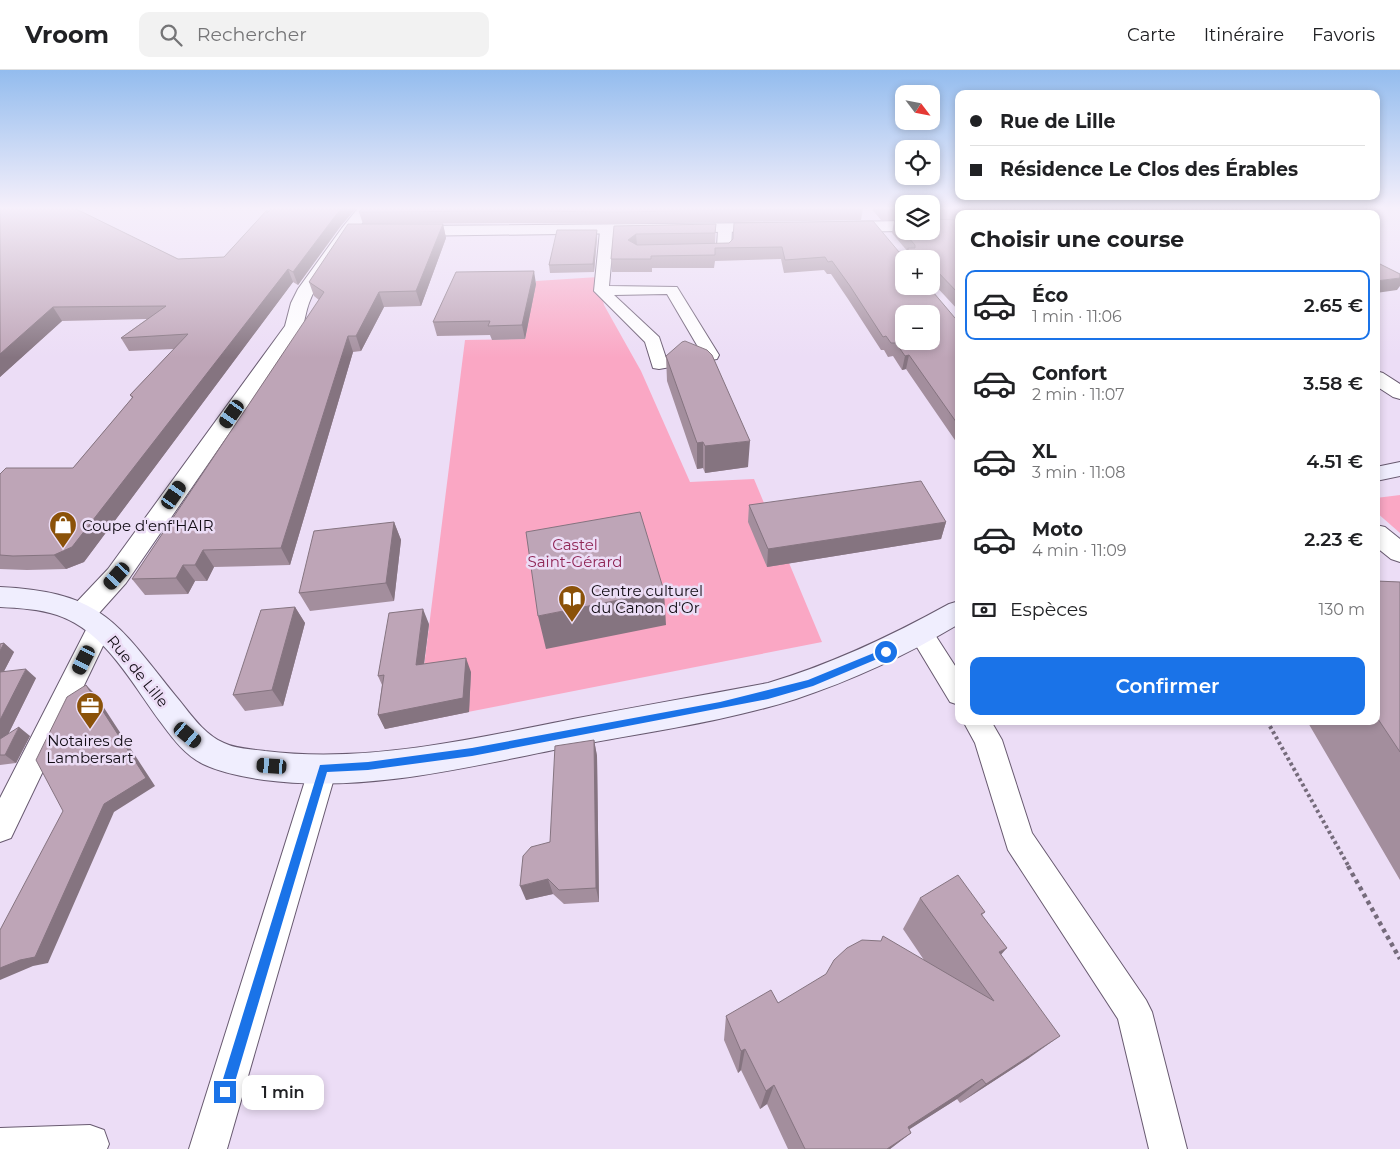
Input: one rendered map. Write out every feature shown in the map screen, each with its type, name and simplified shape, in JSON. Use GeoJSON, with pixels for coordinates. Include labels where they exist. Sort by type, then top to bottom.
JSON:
{"type":"FeatureCollection","features":[{"type":"Feature","properties":{"kind":"street"},"geometry":{"type":"LineString","coordinates":[[91,620],[117,576],[289,333],[296,320],[303,295],[329,257]]}},
{"type":"Feature","properties":{"kind":"street"},"geometry":{"type":"LineString","coordinates":[[1380,362],[1400,375]]}},
{"type":"Feature","properties":{"kind":"street"},"geometry":{"type":"LineString","coordinates":[[1380,380],[1400,393]]}},
{"type":"Feature","properties":{"kind":"street"},"geometry":{"type":"LineString","coordinates":[[1380,473],[1400,468]]}},
{"type":"Feature","properties":{"kind":"street"},"geometry":{"type":"LineString","coordinates":[[1380,536],[1400,553]]}},
{"type":"Feature","properties":{"kind":"street","name":"Rue de Lille"},"geometry":{"type":"LineString","coordinates":[[0,597],[53,604],[91,620],[118,644],[188,735],[208,751],[230,760],[259,765],[323,768],[368,766],[472,752],[768,695],[810,683],[850,667],[921,634],[955,613]]}},
{"type":"Feature","properties":{"kind":"lane"},"geometry":{"type":"LineString","coordinates":[[601,291],[608,257]]}},
{"type":"Feature","properties":{"kind":"lane"},"geometry":{"type":"LineString","coordinates":[[672,290],[711,355],[659,364],[653,340],[601,291],[672,290]]}},
{"type":"Feature","properties":{"kind":"lane"},"geometry":{"type":"LineString","coordinates":[[0,828],[91,620]]}},
{"type":"Feature","properties":{"kind":"lane"},"geometry":{"type":"LineString","coordinates":[[921,634],[955,688]]}},
{"type":"Feature","properties":{"kind":"lane"},"geometry":{"type":"LineString","coordinates":[[979,725],[988,740],[1019,840],[1134,1012],[1168,1149]]}},
{"type":"Feature","properties":{"kind":"lane"},"geometry":{"type":"LineString","coordinates":[[208,1149],[323,768]]}},
{"type":"Feature","properties":{"kind":"lane"},"geometry":{"type":"LineString","coordinates":[[0,1147],[90,1144],[88,1149]]}},
{"type":"Feature","properties":{"kind":"path"},"geometry":{"type":"LineString","coordinates":[[1269,725],[1400,960]]}},
{"type":"Feature","properties":{"kind":"green space","name":"Castel Saint-Gérard"},"geometry":{"type":"Polygon","coordinates":[[[598,277],[604,305],[641,371],[690,482],[754,479],[822,642],[417,722],[465,340],[525,339],[536,281],[598,277]]]}},
{"type":"Feature","properties":{"kind":"green space"},"geometry":{"type":"Polygon","coordinates":[[[1400,495],[1400,533],[1380,516],[1380,498],[1400,495]]]}},
{"type":"Feature","properties":{"kind":"building"},"geometry":{"type":"Polygon","coordinates":[[[0,257],[175,257],[178,259],[304,257],[293,272],[288,269],[72,547],[54,555],[0,555],[0,474],[6,468],[73,468],[133,397],[130,395],[188,334],[121,338],[166,306],[53,307],[0,354],[0,257]]]}},
{"type":"Feature","properties":{"kind":"building"},"geometry":{"type":"Polygon","coordinates":[[[326,257],[430,257],[416,291],[379,292],[356,336],[348,336],[281,548],[203,550],[195,565],[183,565],[176,578],[132,579],[324,292],[309,282],[326,257]]]}},
{"type":"Feature","properties":{"kind":"building"},"geometry":{"type":"Polygon","coordinates":[[[551,257],[594,257],[593,264],[549,265],[551,257]]]}},
{"type":"Feature","properties":{"kind":"building"},"geometry":{"type":"Polygon","coordinates":[[[611,257],[651,257],[651,259],[611,259],[611,257]]]}},
{"type":"Feature","properties":{"kind":"building"},"geometry":{"type":"Polygon","coordinates":[[[784,257],[820,257],[785,260],[784,257]]]}},
{"type":"Feature","properties":{"kind":"building"},"geometry":{"type":"Polygon","coordinates":[[[825,257],[895,257],[895,295],[936,295],[955,318],[955,420],[909,355],[905,356],[901,350],[940,350],[940,305],[895,305],[895,343],[891,343],[886,336],[883,337],[832,261],[828,262],[825,257]]]}},
{"type":"Feature","properties":{"kind":"building"},"geometry":{"type":"Polygon","coordinates":[[[940,257],[955,257],[955,290],[940,274],[940,257]]]}},
{"type":"Feature","properties":{"kind":"building"},"geometry":{"type":"Polygon","coordinates":[[[1380,264],[1400,274],[1400,278],[1380,280],[1380,264]]]}},
{"type":"Feature","properties":{"kind":"building"},"geometry":{"type":"Polygon","coordinates":[[[534,271],[522,325],[488,326],[490,321],[433,322],[456,272],[534,271]]]}},
{"type":"Feature","properties":{"kind":"building"},"geometry":{"type":"Polygon","coordinates":[[[685,341],[707,350],[712,355],[750,441],[705,446],[703,442],[697,443],[666,356],[685,341]]]}},
{"type":"Feature","properties":{"kind":"building"},"geometry":{"type":"Polygon","coordinates":[[[921,481],[946,522],[768,549],[749,505],[921,481]]]}},
{"type":"Feature","properties":{"kind":"building"},"geometry":{"type":"Polygon","coordinates":[[[640,512],[664,591],[538,616],[526,532],[640,512]]]}},
{"type":"Feature","properties":{"kind":"building"},"geometry":{"type":"Polygon","coordinates":[[[394,522],[386,583],[299,593],[314,531],[394,522]]]}},
{"type":"Feature","properties":{"kind":"building"},"geometry":{"type":"Polygon","coordinates":[[[1380,581],[1400,582],[1400,752],[1380,722],[1380,581]]]}},
{"type":"Feature","properties":{"kind":"building"},"geometry":{"type":"Polygon","coordinates":[[[295,607],[272,690],[233,695],[261,610],[295,607]]]}},
{"type":"Feature","properties":{"kind":"building"},"geometry":{"type":"Polygon","coordinates":[[[423,609],[416,665],[466,658],[463,698],[378,715],[384,675],[378,676],[389,613],[423,609]]]}},
{"type":"Feature","properties":{"kind":"building"},"geometry":{"type":"Polygon","coordinates":[[[26,669],[0,720],[0,672],[26,669]]]}},
{"type":"Feature","properties":{"kind":"building"},"geometry":{"type":"Polygon","coordinates":[[[86,685],[146,778],[104,804],[35,957],[20,960],[0,968],[0,930],[63,811],[36,760],[67,697],[86,685]]]}},
{"type":"Feature","properties":{"kind":"building"},"geometry":{"type":"Polygon","coordinates":[[[19,727],[5,755],[0,755],[0,739],[19,727]]]}},
{"type":"Feature","properties":{"kind":"building"},"geometry":{"type":"Polygon","coordinates":[[[594,740],[596,888],[559,890],[548,879],[520,886],[523,856],[531,847],[550,842],[555,746],[594,740]]]}},
{"type":"Feature","properties":{"kind":"building"},"geometry":{"type":"Polygon","coordinates":[[[958,875],[985,912],[981,914],[1007,948],[999,952],[1060,1036],[986,1084],[982,1079],[908,1127],[911,1133],[887,1149],[805,1149],[774,1085],[766,1091],[745,1049],[741,1051],[726,1016],[771,990],[778,1003],[826,974],[834,960],[847,948],[862,940],[881,941],[883,936],[994,1001],[920,898],[958,875]]]}},
{"type":"Feature","properties":{"kind":"place","name":"Coupe d'enf'HAIR"},"geometry":{"type":"Point","coordinates":[63,549]}},
{"type":"Feature","properties":{"kind":"place","name":"Centre culturel du Canon d'Or"},"geometry":{"type":"Point","coordinates":[572,623]}},
{"type":"Feature","properties":{"kind":"place","name":"Notaires de Lambersart"},"geometry":{"type":"Point","coordinates":[90,730]}},
{"type":"Feature","properties":{"kind":"route"},"geometry":{"type":"LineString","coordinates":[[225,1092],[323,768],[368,766],[472,752],[720,706],[810,683],[886,652]]}}]}
